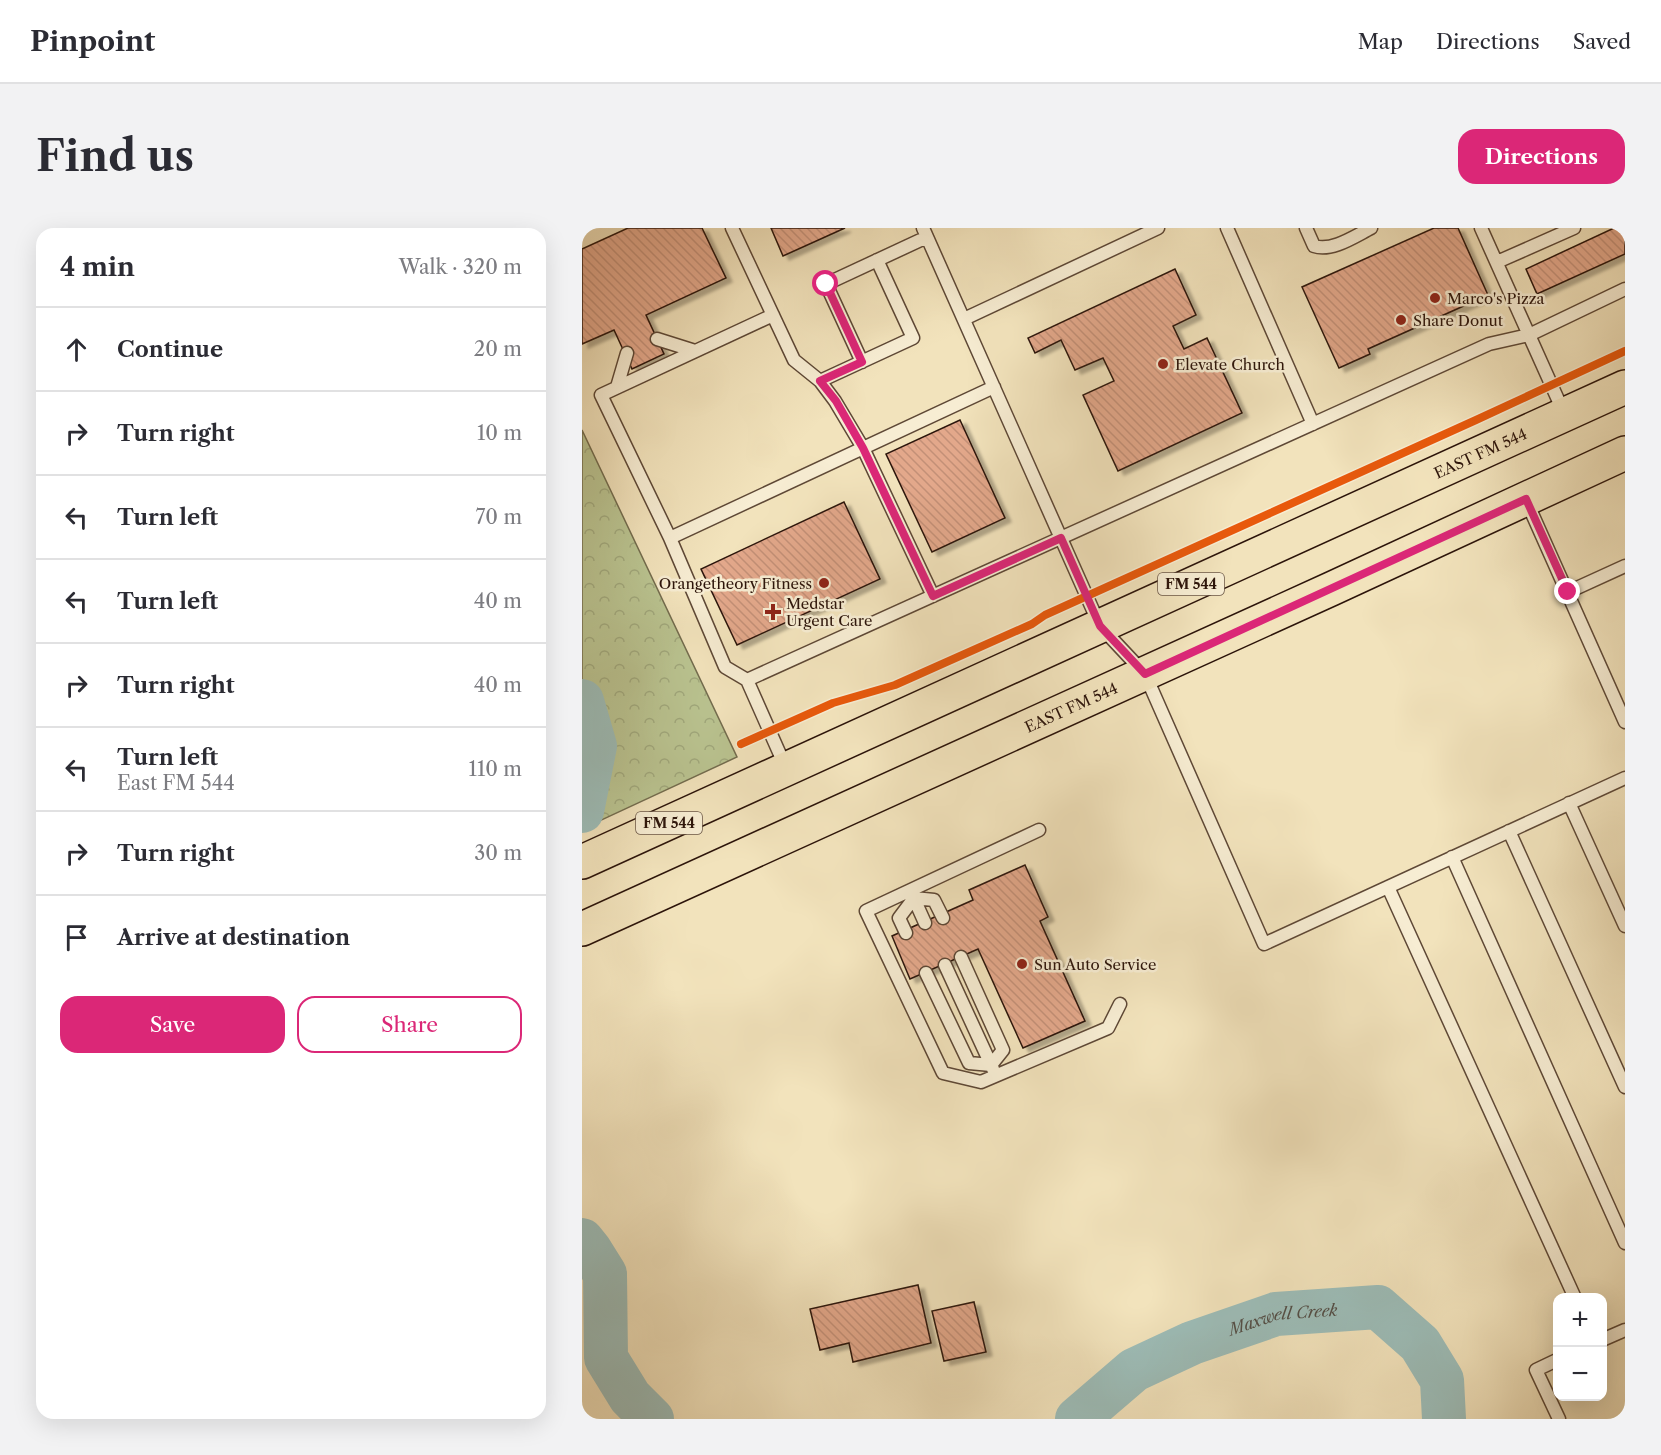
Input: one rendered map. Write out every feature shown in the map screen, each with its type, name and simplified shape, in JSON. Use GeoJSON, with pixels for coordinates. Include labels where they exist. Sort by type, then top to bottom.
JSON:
{"type":"FeatureCollection","features":[{"type":"Feature","properties":{"kind":"main road","name":"EAST FM 544"},"geometry":{"type":"LineString","coordinates":[[582,862],[1625,387]]}},
{"type":"Feature","properties":{"kind":"main road","name":"EAST FM 544"},"geometry":{"type":"LineString","coordinates":[[582,929],[1625,453]]}},
{"type":"Feature","properties":{"kind":"lane"},"geometry":{"type":"LineString","coordinates":[[732,228],[794,360],[820,381],[836,401],[863,448],[933,596]]}},
{"type":"Feature","properties":{"kind":"lane"},"geometry":{"type":"LineString","coordinates":[[964,319],[1158,228]]}},
{"type":"Feature","properties":{"kind":"lane"},"geometry":{"type":"LineString","coordinates":[[1227,228],[1313,424]]}},
{"type":"Feature","properties":{"kind":"lane"},"geometry":{"type":"LineString","coordinates":[[1306,228],[1314,246],[1319,248],[1330,248],[1371,228]]}},
{"type":"Feature","properties":{"kind":"lane"},"geometry":{"type":"LineString","coordinates":[[1481,228],[1564,414]]}},
{"type":"Feature","properties":{"kind":"lane"},"geometry":{"type":"LineString","coordinates":[[1497,262],[1574,228]]}},
{"type":"Feature","properties":{"kind":"lane"},"geometry":{"type":"LineString","coordinates":[[862,362],[826,284],[877,260],[925,232],[1100,626],[1145,674],[1264,944],[1625,778]]}},
{"type":"Feature","properties":{"kind":"lane"},"geometry":{"type":"LineString","coordinates":[[820,381],[913,338],[877,260]]}},
{"type":"Feature","properties":{"kind":"lane"},"geometry":{"type":"LineString","coordinates":[[747,680],[1489,344],[1529,335],[1625,289]]}},
{"type":"Feature","properties":{"kind":"lane"},"geometry":{"type":"LineString","coordinates":[[773,315],[601,395],[669,538],[725,667],[747,680],[786,769]]}},
{"type":"Feature","properties":{"kind":"lane"},"geometry":{"type":"LineString","coordinates":[[657,339],[695,351]]}},
{"type":"Feature","properties":{"kind":"lane"},"geometry":{"type":"LineString","coordinates":[[617,387],[627,353]]}},
{"type":"Feature","properties":{"kind":"lane"},"geometry":{"type":"LineString","coordinates":[[669,538],[994,387]]}},
{"type":"Feature","properties":{"kind":"lane"},"geometry":{"type":"LineString","coordinates":[[1526,499],[1625,722]]}},
{"type":"Feature","properties":{"kind":"lane"},"geometry":{"type":"LineString","coordinates":[[1568,592],[1625,566]]}},
{"type":"Feature","properties":{"kind":"lane"},"geometry":{"type":"LineString","coordinates":[[1569,803],[1625,926]]}},
{"type":"Feature","properties":{"kind":"lane"},"geometry":{"type":"LineString","coordinates":[[1039,830],[912,894],[866,911],[943,1073],[981,1082],[994,1070],[1108,1028],[1120,1004]]}},
{"type":"Feature","properties":{"kind":"lane"},"geometry":{"type":"LineString","coordinates":[[1509,831],[1625,1087]]}},
{"type":"Feature","properties":{"kind":"lane"},"geometry":{"type":"LineString","coordinates":[[1452,857],[1625,1243]]}},
{"type":"Feature","properties":{"kind":"lane"},"geometry":{"type":"LineString","coordinates":[[1388,887],[1573,1293]]}},
{"type":"Feature","properties":{"kind":"lane"},"geometry":{"type":"LineString","coordinates":[[912,894],[934,900],[943,918]]}},
{"type":"Feature","properties":{"kind":"lane"},"geometry":{"type":"LineString","coordinates":[[912,894],[925,923]]}},
{"type":"Feature","properties":{"kind":"lane"},"geometry":{"type":"LineString","coordinates":[[906,933],[899,918],[912,894]]}},
{"type":"Feature","properties":{"kind":"lane"},"geometry":{"type":"LineString","coordinates":[[961,957],[1003,1050],[994,1070]]}},
{"type":"Feature","properties":{"kind":"lane"},"geometry":{"type":"LineString","coordinates":[[945,965],[994,1070]]}},
{"type":"Feature","properties":{"kind":"lane"},"geometry":{"type":"LineString","coordinates":[[926,973],[969,1063],[994,1070]]}},
{"type":"Feature","properties":{"kind":"lane"},"geometry":{"type":"LineString","coordinates":[[1607,1338],[1625,1330]]}},
{"type":"Feature","properties":{"kind":"lane"},"geometry":{"type":"LineString","coordinates":[[1553,1362],[1536,1370],[1559,1419]]}},
{"type":"Feature","properties":{"kind":"green space"},"geometry":{"type":"Polygon","coordinates":[[[582,430],[737,757],[582,829],[582,430]]]}},
{"type":"Feature","properties":{"kind":"building"},"geometry":{"type":"Polygon","coordinates":[[[628,228],[702,228],[726,278],[646,315],[664,354],[632,369],[614,330],[582,344],[582,249],[628,228]]]}},
{"type":"Feature","properties":{"kind":"building"},"geometry":{"type":"Polygon","coordinates":[[[771,228],[845,228],[783,256],[771,228]]]}},
{"type":"Feature","properties":{"kind":"building"},"geometry":{"type":"Polygon","coordinates":[[[1434,228],[1458,228],[1488,295],[1368,349],[1370,354],[1339,368],[1302,287],[1434,228]]]}},
{"type":"Feature","properties":{"kind":"building"},"geometry":{"type":"Polygon","coordinates":[[[1614,228],[1625,228],[1625,254],[1537,294],[1526,269],[1614,228]]]}},
{"type":"Feature","properties":{"kind":"building","name":"Elevate Church"},"geometry":{"type":"Polygon","coordinates":[[[1175,269],[1196,315],[1173,326],[1184,349],[1207,338],[1242,413],[1118,471],[1083,395],[1114,381],[1103,358],[1075,370],[1061,340],[1035,353],[1028,338],[1175,269]]]}},
{"type":"Feature","properties":{"kind":"building"},"geometry":{"type":"Polygon","coordinates":[[[960,420],[1005,518],[932,552],[886,454],[960,420]]]}},
{"type":"Feature","properties":{"kind":"building"},"geometry":{"type":"Polygon","coordinates":[[[844,502],[880,579],[737,645],[701,569],[844,502]]]}},
{"type":"Feature","properties":{"kind":"building","name":"Sun Auto Service"},"geometry":{"type":"Polygon","coordinates":[[[1025,865],[1048,917],[1040,921],[1085,1021],[1023,1048],[978,949],[910,979],[892,936],[973,900],[969,890],[1025,865]]]}},
{"type":"Feature","properties":{"kind":"building"},"geometry":{"type":"Polygon","coordinates":[[[918,1285],[931,1343],[853,1362],[849,1343],[820,1350],[810,1309],[918,1285]]]}},
{"type":"Feature","properties":{"kind":"building"},"geometry":{"type":"Polygon","coordinates":[[[974,1302],[986,1352],[944,1361],[932,1311],[974,1302]]]}},
{"type":"Feature","properties":{"kind":"waterway","name":"Maxwell Creek"},"geometry":{"type":"LineString","coordinates":[[582,701],[595,746],[582,811]]}},
{"type":"Feature","properties":{"kind":"waterway","name":"Maxwell Creek"},"geometry":{"type":"LineString","coordinates":[[582,1240],[605,1274],[606,1358],[630,1397],[652,1419]]}},
{"type":"Feature","properties":{"kind":"waterway","name":"Maxwell Creek"},"geometry":{"type":"LineString","coordinates":[[1077,1419],[1134,1370],[1192,1343],[1276,1314],[1378,1307],[1420,1344],[1442,1380],[1444,1419]]}},
{"type":"Feature","properties":{"kind":"cycle path"},"geometry":{"type":"LineString","coordinates":[[741,744],[833,703],[895,685],[1625,351]]}},
{"type":"Feature","properties":{"kind":"place","name":"Marco's Pizza"},"geometry":{"type":"Point","coordinates":[1435,298]}},
{"type":"Feature","properties":{"kind":"place","name":"Share Donut"},"geometry":{"type":"Point","coordinates":[1401,320]}},
{"type":"Feature","properties":{"kind":"place","name":"Elevate Church"},"geometry":{"type":"Point","coordinates":[1163,364]}},
{"type":"Feature","properties":{"kind":"place","name":"Orangetheory Fitness"},"geometry":{"type":"Point","coordinates":[824,583]}},
{"type":"Feature","properties":{"kind":"place","name":"Medstar Urgent Care"},"geometry":{"type":"Point","coordinates":[773,612]}},
{"type":"Feature","properties":{"kind":"place","name":"Sun Auto Service"},"geometry":{"type":"Point","coordinates":[1022,964]}},
{"type":"Feature","properties":{"kind":"route"},"geometry":{"type":"LineString","coordinates":[[826,284],[862,362],[820,381],[836,401],[863,448],[933,596],[1061,538],[1100,626],[1145,674],[1526,499],[1568,592]]}}]}
